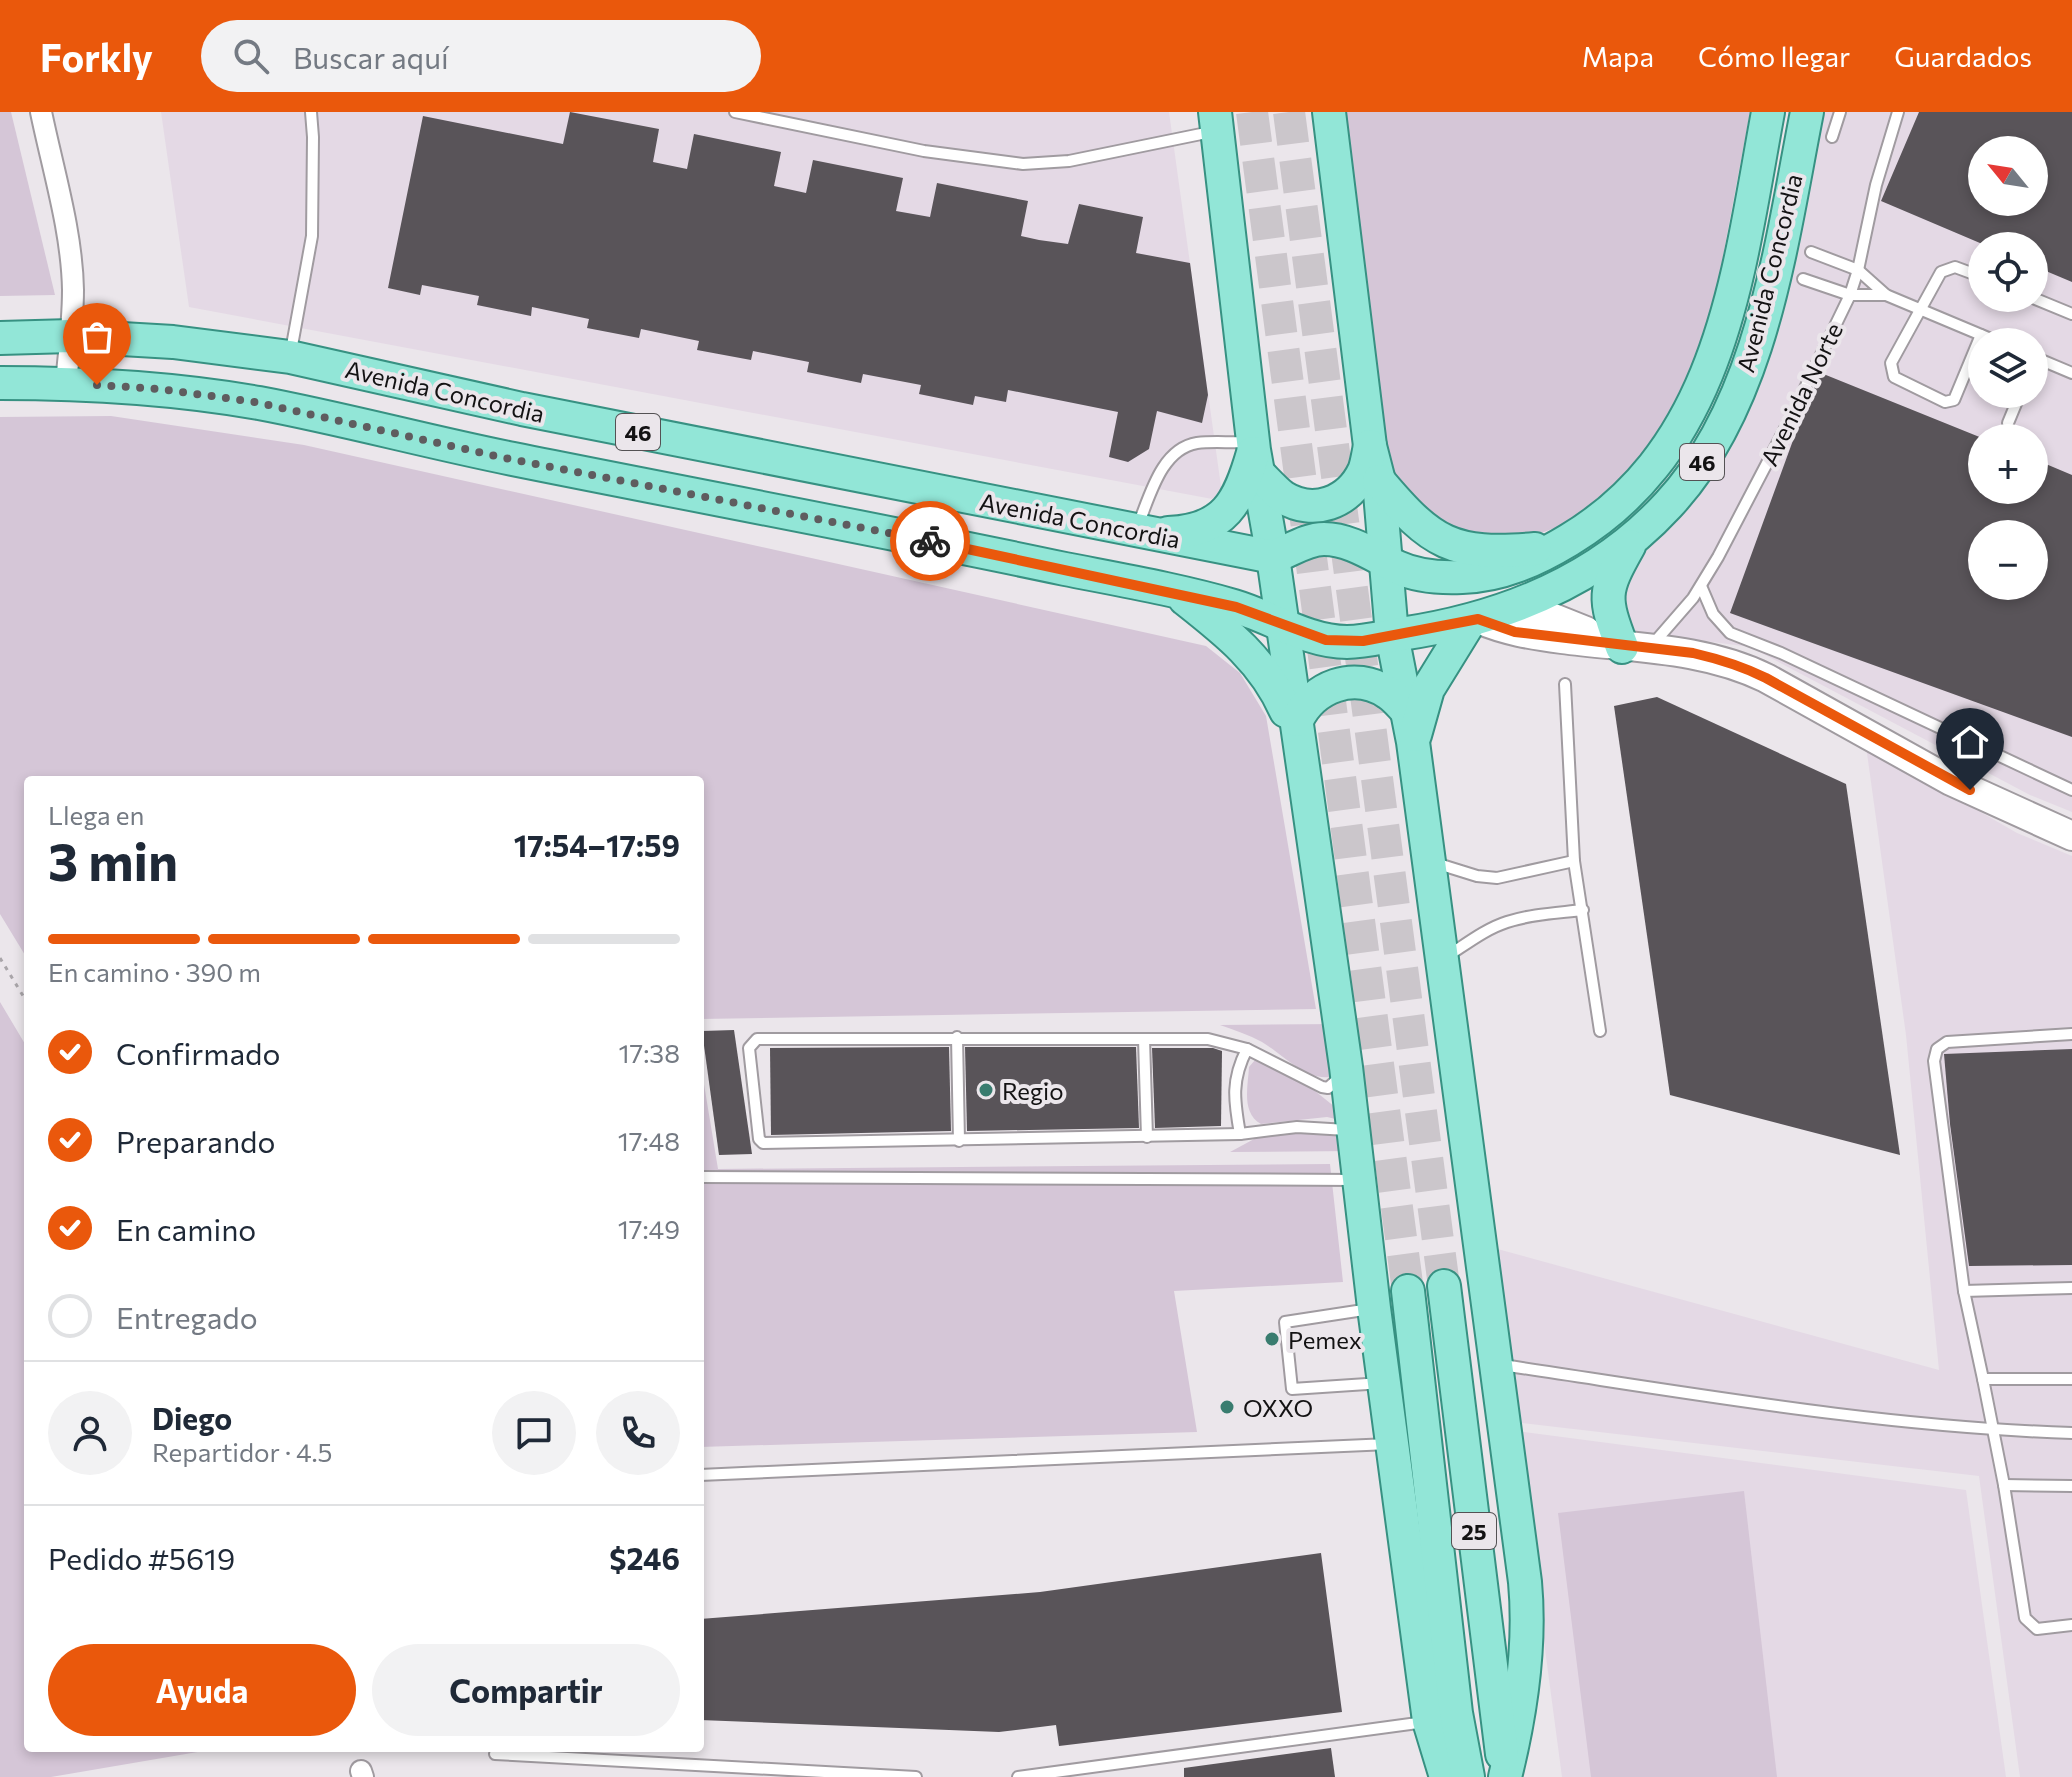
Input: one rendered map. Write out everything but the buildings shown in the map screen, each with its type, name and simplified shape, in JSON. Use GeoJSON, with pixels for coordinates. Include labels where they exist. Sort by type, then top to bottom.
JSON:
{"type":"FeatureCollection","features":[{"type":"Feature","properties":{"kind":"main road"},"geometry":{"type":"LineString","coordinates":[[1329,112],[1370,446],[1379,481],[1392,635],[1413,742],[1528,1612],[1528,1637],[1516,1732],[1505,1777]]}},
{"type":"Feature","properties":{"kind":"main road","name":"Avenida Concordia"},"geometry":{"type":"LineString","coordinates":[[0,338],[71,336],[173,342],[290,357],[522,409],[1141,533],[1273,557],[1307,541],[1322,539],[1351,544],[1398,568],[1430,576],[1488,576],[1514,568],[1559,547],[1598,523],[1649,472],[1673,441],[1700,393],[1734,294],[1768,112]]}},
{"type":"Feature","properties":{"kind":"main road","name":"Avenida Concordia"},"geometry":{"type":"LineString","coordinates":[[0,383],[66,383],[159,389],[255,402],[505,458],[1176,592],[1236,607],[1326,640],[1345,642],[1392,635],[1474,620],[1521,605],[1582,575],[1633,538],[1669,505],[1694,473],[1724,425],[1738,395],[1774,272],[1807,112]]}},
{"type":"Feature","properties":{"kind":"main road"},"geometry":{"type":"LineString","coordinates":[[1216,122],[1256,456],[1346,1067],[1374,1308],[1429,1721],[1446,1777]]}},
{"type":"Feature","properties":{"kind":"main road"},"geometry":{"type":"LineString","coordinates":[[1256,456],[1282,496],[1296,503],[1325,505],[1344,498],[1357,482],[1365,469],[1370,446]]}},
{"type":"Feature","properties":{"kind":"main road"},"geometry":{"type":"LineString","coordinates":[[1141,533],[1181,533],[1218,518],[1237,500],[1256,456]]}},
{"type":"Feature","properties":{"kind":"main road"},"geometry":{"type":"LineString","coordinates":[[1379,481],[1409,517],[1428,533],[1460,548],[1505,552],[1559,547]]}},
{"type":"Feature","properties":{"kind":"main road"},"geometry":{"type":"LineString","coordinates":[[1629,647],[1611,617],[1607,594],[1615,571],[1633,538]]}},
{"type":"Feature","properties":{"kind":"main road"},"geometry":{"type":"LineString","coordinates":[[1176,592],[1237,640],[1253,657],[1278,692],[1297,729]]}},
{"type":"Feature","properties":{"kind":"main road"},"geometry":{"type":"LineString","coordinates":[[1413,742],[1428,689],[1474,620]]}},
{"type":"Feature","properties":{"kind":"main road"},"geometry":{"type":"LineString","coordinates":[[1297,729],[1305,705],[1318,692],[1353,682],[1375,686],[1389,693],[1407,711]]}},
{"type":"Feature","properties":{"kind":"main road","name":"25"},"geometry":{"type":"LineString","coordinates":[[1444,1286],[1505,1777]]}},
{"type":"Feature","properties":{"kind":"main road","name":"25"},"geometry":{"type":"LineString","coordinates":[[1408,1291],[1456,1713],[1468,1777]]}},
{"type":"Feature","properties":{"kind":"street"},"geometry":{"type":"LineString","coordinates":[[41,112],[73,288],[66,383]]}},
{"type":"Feature","properties":{"kind":"street"},"geometry":{"type":"LineString","coordinates":[[1521,605],[1629,647]]}},
{"type":"Feature","properties":{"kind":"street"},"geometry":{"type":"LineString","coordinates":[[1474,620],[1515,632],[1693,653],[1750,670],[1951,781],[2072,836]]}},
{"type":"Feature","properties":{"kind":"lane"},"geometry":{"type":"LineString","coordinates":[[290,357],[312,236],[314,151],[311,112]]}},
{"type":"Feature","properties":{"kind":"lane"},"geometry":{"type":"LineString","coordinates":[[735,112],[924,151],[1023,164],[1069,161],[1216,122]]}},
{"type":"Feature","properties":{"kind":"lane"},"geometry":{"type":"LineString","coordinates":[[1832,137],[1840,112]]}},
{"type":"Feature","properties":{"kind":"lane","name":"Avenida Norte"},"geometry":{"type":"LineString","coordinates":[[1629,647],[1686,607],[1744,509],[1850,295],[1876,185],[1898,112]]}},
{"type":"Feature","properties":{"kind":"lane"},"geometry":{"type":"LineString","coordinates":[[1811,252],[1858,270],[1886,295],[1968,330]]}},
{"type":"Feature","properties":{"kind":"lane"},"geometry":{"type":"LineString","coordinates":[[1968,272],[1955,267],[1945,269],[1919,309],[1891,363],[1894,377],[1945,402],[1954,400],[1968,366]]}},
{"type":"Feature","properties":{"kind":"lane"},"geometry":{"type":"LineString","coordinates":[[1803,279],[1850,295],[1886,295]]}},
{"type":"Feature","properties":{"kind":"lane"},"geometry":{"type":"LineString","coordinates":[[2048,304],[2072,314]]}},
{"type":"Feature","properties":{"kind":"lane"},"geometry":{"type":"LineString","coordinates":[[2048,364],[2072,373]]}},
{"type":"Feature","properties":{"kind":"lane"},"geometry":{"type":"LineString","coordinates":[[2008,423],[2014,408]]}},
{"type":"Feature","properties":{"kind":"lane"},"geometry":{"type":"LineString","coordinates":[[1141,533],[1161,470],[1178,451],[1196,443],[1256,456]]}},
{"type":"Feature","properties":{"kind":"lane"},"geometry":{"type":"LineString","coordinates":[[1701,586],[1713,614],[1730,633],[1781,653],[2072,790]]}},
{"type":"Feature","properties":{"kind":"lane"},"geometry":{"type":"LineString","coordinates":[[1565,684],[1574,861],[1600,1031]]}},
{"type":"Feature","properties":{"kind":"lane"},"geometry":{"type":"LineString","coordinates":[[1428,861],[1477,876],[1497,878],[1574,861]]}},
{"type":"Feature","properties":{"kind":"lane"},"geometry":{"type":"LineString","coordinates":[[1441,961],[1505,922],[1583,910]]}},
{"type":"Feature","properties":{"kind":"lane"},"geometry":{"type":"LineString","coordinates":[[2072,1034],[1947,1042],[1934,1054],[1964,1291],[2004,1485],[2025,1618],[2037,1629],[2072,1625]]}},
{"type":"Feature","properties":{"kind":"lane"},"geometry":{"type":"LineString","coordinates":[[957,1037],[959,1141]]}},
{"type":"Feature","properties":{"kind":"lane"},"geometry":{"type":"LineString","coordinates":[[1346,1067],[1340,1077],[1326,1088],[1247,1049],[1208,1039],[757,1039],[749,1048],[759,1139],[763,1143],[1147,1137],[1240,1134],[1297,1127],[1336,1127],[1353,1132]]}},
{"type":"Feature","properties":{"kind":"lane"},"geometry":{"type":"LineString","coordinates":[[1144,1039],[1147,1137]]}},
{"type":"Feature","properties":{"kind":"lane"},"geometry":{"type":"LineString","coordinates":[[1240,1134],[1235,1080],[1247,1049]]}},
{"type":"Feature","properties":{"kind":"lane"},"geometry":{"type":"LineString","coordinates":[[704,1177],[1358,1180]]}},
{"type":"Feature","properties":{"kind":"lane"},"geometry":{"type":"LineString","coordinates":[[1964,1291],[2072,1288]]}},
{"type":"Feature","properties":{"kind":"lane"},"geometry":{"type":"LineString","coordinates":[[1374,1308],[1285,1322],[1292,1389],[1384,1383]]}},
{"type":"Feature","properties":{"kind":"lane"},"geometry":{"type":"LineString","coordinates":[[1496,1365],[1864,1419],[1993,1431],[2072,1433]]}},
{"type":"Feature","properties":{"kind":"lane"},"geometry":{"type":"LineString","coordinates":[[1983,1379],[2072,1379]]}},
{"type":"Feature","properties":{"kind":"lane"},"geometry":{"type":"LineString","coordinates":[[704,1475],[1392,1444]]}},
{"type":"Feature","properties":{"kind":"lane"},"geometry":{"type":"LineString","coordinates":[[2004,1485],[2072,1486]]}},
{"type":"Feature","properties":{"kind":"lane"},"geometry":{"type":"LineString","coordinates":[[1018,1777],[1429,1721]]}},
{"type":"Feature","properties":{"kind":"lane"},"geometry":{"type":"LineString","coordinates":[[495,1754],[916,1777]]}},
{"type":"Feature","properties":{"kind":"path"},"geometry":{"type":"LineString","coordinates":[[0,958],[24,997]]}},
{"type":"Feature","properties":{"kind":"shaded area"},"geometry":{"type":"Polygon","coordinates":[[[0,112],[11,112],[55,295],[0,296],[0,112]]]}},
{"type":"Feature","properties":{"kind":"shaded area"},"geometry":{"type":"Polygon","coordinates":[[[161,112],[1169,112],[1223,501],[189,307],[161,112]]]}},
{"type":"Feature","properties":{"kind":"shaded area"},"geometry":{"type":"Polygon","coordinates":[[[1342,112],[1750,112],[1716,294],[1702,349],[1679,408],[1650,452],[1606,495],[1563,525],[1519,541],[1476,544],[1410,500],[1389,462],[1342,112]]]}},
{"type":"Feature","properties":{"kind":"shaded area"},"geometry":{"type":"Polygon","coordinates":[[[1813,112],[2072,112],[2072,812],[2030,795],[1750,647],[1616,629],[1614,580],[1694,492],[1813,112]]]}},
{"type":"Feature","properties":{"kind":"shaded area"},"geometry":{"type":"Polygon","coordinates":[[[111,416],[304,445],[1206,646],[1240,673],[1266,716],[1316,1009],[704,1019],[704,776],[24,776],[24,953],[0,914],[0,417],[111,416]]]}},
{"type":"Feature","properties":{"kind":"shaded area"},"geometry":{"type":"Polygon","coordinates":[[[1866,746],[2017,833],[2072,856],[2072,1777],[2020,1777],[1979,1476],[1513,1422],[1490,1247],[1939,1370],[1906,1035],[1866,746]]]}},
{"type":"Feature","properties":{"kind":"shaded area"},"geometry":{"type":"Polygon","coordinates":[[[0,1002],[24,1042],[24,1752],[198,1752],[51,1777],[0,1777],[0,1002]]]}},
{"type":"Feature","properties":{"kind":"shaded area"},"geometry":{"type":"Polygon","coordinates":[[[1339,1024],[1335,1069],[1329,1077],[1311,1074],[1262,1042],[1220,1025],[1339,1024]]]}},
{"type":"Feature","properties":{"kind":"shaded area"},"geometry":{"type":"Polygon","coordinates":[[[1255,1060],[1261,1060],[1315,1091],[1340,1111],[1340,1120],[1327,1117],[1261,1124],[1251,1113],[1247,1098],[1249,1067],[1255,1060]]]}},
{"type":"Feature","properties":{"kind":"shaded area"},"geometry":{"type":"Polygon","coordinates":[[[704,1084],[718,1169],[1330,1164],[1343,1282],[1174,1291],[1197,1432],[704,1447],[704,1084]]]}},
{"type":"Feature","properties":{"kind":"shaded area"},"geometry":{"type":"Polygon","coordinates":[[[1293,1130],[1333,1134],[1353,1151],[1230,1152],[1256,1138],[1293,1130]]]}},
{"type":"Feature","properties":{"kind":"shaded area"},"geometry":{"type":"Polygon","coordinates":[[[1516,1431],[1966,1490],[2006,1777],[1562,1777],[1516,1431]]]}},
{"type":"Feature","properties":{"kind":"shaded area"},"geometry":{"type":"Polygon","coordinates":[[[1744,1491],[1777,1777],[1591,1777],[1558,1513],[1744,1491]]]}},
{"type":"Feature","properties":{"kind":"tunnel"},"geometry":{"type":"LineString","coordinates":[[1252,112],[1408,1291]]}},
{"type":"Feature","properties":{"kind":"tunnel"},"geometry":{"type":"LineString","coordinates":[[1289,112],[1444,1286]]}},
{"type":"Feature","properties":{"kind":"way so far"},"geometry":{"type":"LineString","coordinates":[[97,385],[159,389],[255,402],[505,458],[930,541]]}},
{"type":"Feature","properties":{"kind":"place","name":"Regio"},"geometry":{"type":"Point","coordinates":[986,1090]}},
{"type":"Feature","properties":{"kind":"place","name":"Pemex"},"geometry":{"type":"Point","coordinates":[1272,1339]}},
{"type":"Feature","properties":{"kind":"place","name":"OXXO"},"geometry":{"type":"Point","coordinates":[1227,1407]}},
{"type":"Feature","properties":{"kind":"route"},"geometry":{"type":"LineString","coordinates":[[930,541],[1176,592],[1236,607],[1326,640],[1363,641],[1478,619],[1515,632],[1693,653],[1750,670],[1970,790]]}}]}
